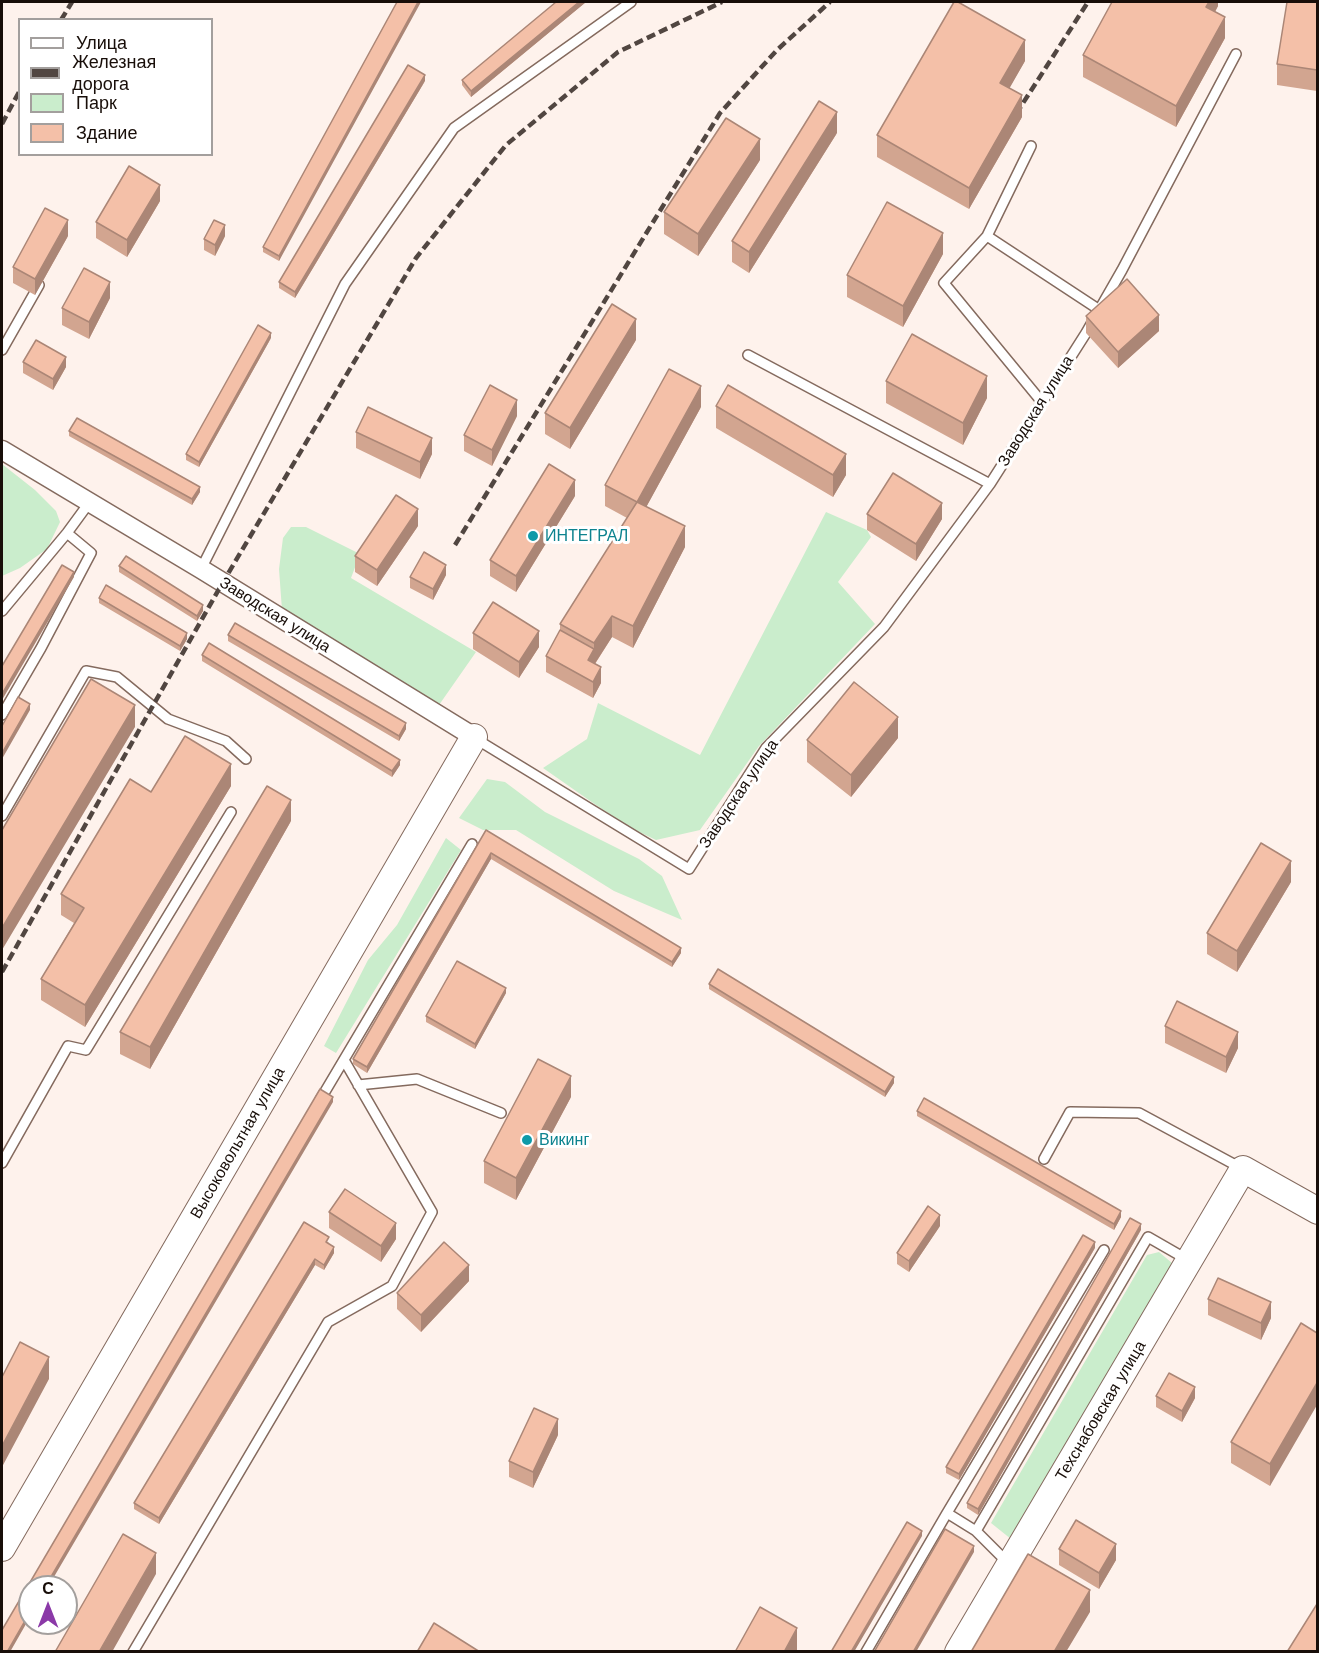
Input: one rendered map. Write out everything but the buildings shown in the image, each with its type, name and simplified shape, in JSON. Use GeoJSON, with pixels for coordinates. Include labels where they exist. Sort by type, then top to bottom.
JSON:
{"type":"FeatureCollection","features":[{"type":"Feature","properties":{"kind":"street","name":"Заводская улица"},"geometry":{"type":"LineString","coordinates":[[2,450],[474,737]]}},
{"type":"Feature","properties":{"kind":"street","name":"Высоковольтная улица"},"geometry":{"type":"LineString","coordinates":[[2,1548],[474,737]]}},
{"type":"Feature","properties":{"kind":"street"},"geometry":{"type":"LineString","coordinates":[[1243,1169],[1317,1211]]}},
{"type":"Feature","properties":{"kind":"street","name":"Техснабовская улица"},"geometry":{"type":"LineString","coordinates":[[957,1652],[1243,1169]]}},
{"type":"Feature","properties":{"kind":"lane"},"geometry":{"type":"LineString","coordinates":[[201,569],[345,284],[454,129],[630,2]]}},
{"type":"Feature","properties":{"kind":"lane","name":"Заводская улица"},"geometry":{"type":"LineString","coordinates":[[474,737],[689,869],[766,748],[884,627],[990,484],[1086,333],[1122,270],[1236,54]]}},
{"type":"Feature","properties":{"kind":"lane"},"geometry":{"type":"LineString","coordinates":[[1031,146],[987,236],[944,283],[1041,401]]}},
{"type":"Feature","properties":{"kind":"lane"},"geometry":{"type":"LineString","coordinates":[[987,236],[1098,309]]}},
{"type":"Feature","properties":{"kind":"lane"},"geometry":{"type":"LineString","coordinates":[[2,350],[44,278]]}},
{"type":"Feature","properties":{"kind":"lane"},"geometry":{"type":"LineString","coordinates":[[748,355],[990,484]]}},
{"type":"Feature","properties":{"kind":"lane"},"geometry":{"type":"LineString","coordinates":[[2,611],[89,503]]}},
{"type":"Feature","properties":{"kind":"lane"},"geometry":{"type":"LineString","coordinates":[[2,715],[41,648],[91,553],[67,533]]}},
{"type":"Feature","properties":{"kind":"lane"},"geometry":{"type":"LineString","coordinates":[[2,816],[86,671],[117,677],[168,719],[226,741],[246,759]]}},
{"type":"Feature","properties":{"kind":"lane"},"geometry":{"type":"LineString","coordinates":[[2,1163],[68,1046],[86,1050],[231,812]]}},
{"type":"Feature","properties":{"kind":"lane"},"geometry":{"type":"LineString","coordinates":[[314,1111],[472,844]]}},
{"type":"Feature","properties":{"kind":"lane"},"geometry":{"type":"LineString","coordinates":[[133,1652],[328,1322],[392,1286],[432,1212],[344,1060]]}},
{"type":"Feature","properties":{"kind":"lane"},"geometry":{"type":"LineString","coordinates":[[358,1085],[417,1079],[501,1113]]}},
{"type":"Feature","properties":{"kind":"lane"},"geometry":{"type":"LineString","coordinates":[[1044,1159],[1070,1112],[1139,1113],[1243,1169]]}},
{"type":"Feature","properties":{"kind":"lane"},"geometry":{"type":"LineString","coordinates":[[976,1531],[1148,1237],[1189,1260]]}},
{"type":"Feature","properties":{"kind":"lane"},"geometry":{"type":"LineString","coordinates":[[866,1652],[1104,1250]]}},
{"type":"Feature","properties":{"kind":"lane"},"geometry":{"type":"LineString","coordinates":[[947,1514],[976,1531],[1009,1565]]}},
{"type":"Feature","properties":{"kind":"green space"},"geometry":{"type":"Polygon","coordinates":[[[2,464],[35,490],[56,511],[60,522],[47,549],[20,568],[2,576],[2,464]]]}},
{"type":"Feature","properties":{"kind":"green space"},"geometry":{"type":"Polygon","coordinates":[[[826,512],[867,530],[871,537],[838,582],[875,624],[759,746],[700,830],[656,840],[633,829],[543,768],[587,739],[598,703],[700,755],[826,512]]]}},
{"type":"Feature","properties":{"kind":"green space"},"geometry":{"type":"Polygon","coordinates":[[[291,527],[306,527],[360,554],[351,578],[476,652],[439,705],[282,610],[279,569],[283,538],[291,527]]]}},
{"type":"Feature","properties":{"kind":"green space"},"geometry":{"type":"Polygon","coordinates":[[[487,779],[505,782],[545,812],[639,859],[662,876],[682,920],[614,891],[516,830],[483,830],[459,818],[487,779]]]}},
{"type":"Feature","properties":{"kind":"green space"},"geometry":{"type":"Polygon","coordinates":[[[446,838],[461,850],[336,1053],[324,1046],[368,960],[397,925],[446,838]]]}},
{"type":"Feature","properties":{"kind":"green space"},"geometry":{"type":"Polygon","coordinates":[[[1159,1252],[1172,1263],[1011,1539],[991,1523],[1147,1255],[1159,1252]]]}},
{"type":"Feature","properties":{"kind":"railway"},"geometry":{"type":"LineString","coordinates":[[62,18],[72,2]]}},
{"type":"Feature","properties":{"kind":"railway"},"geometry":{"type":"LineString","coordinates":[[2,972],[223,582],[416,258],[506,145],[618,52],[722,2]]}},
{"type":"Feature","properties":{"kind":"railway"},"geometry":{"type":"LineString","coordinates":[[455,545],[720,113],[777,50],[830,2]]}},
{"type":"Feature","properties":{"kind":"railway"},"geometry":{"type":"LineString","coordinates":[[1016,114],[1088,2]]}},
{"type":"Feature","properties":{"kind":"railway"},"geometry":{"type":"LineString","coordinates":[[2,124],[18,94]]}},
{"type":"Feature","properties":{"kind":"place","name":"ИНТЕГРАЛ"},"geometry":{"type":"Point","coordinates":[533,536]}},
{"type":"Feature","properties":{"kind":"place","name":"Викинг"},"geometry":{"type":"Point","coordinates":[527,1140]}}]}
